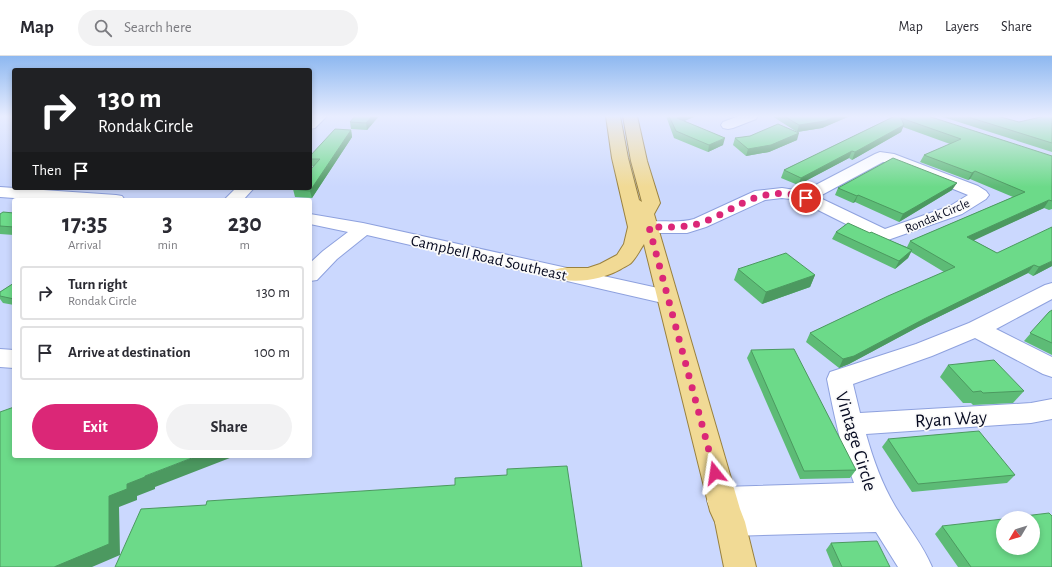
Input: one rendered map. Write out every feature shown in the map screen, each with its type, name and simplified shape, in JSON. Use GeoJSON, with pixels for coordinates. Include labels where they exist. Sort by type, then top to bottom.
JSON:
{"type":"FeatureCollection","features":[{"type":"Feature","properties":{"kind":"main road"},"geometry":{"type":"LineString","coordinates":[[561,274],[590,274],[607,268],[624,258],[634,244],[637,227],[620,158],[617,140]]}},
{"type":"Feature","properties":{"kind":"main road"},"geometry":{"type":"LineString","coordinates":[[635,140],[651,203],[647,220]]}},
{"type":"Feature","properties":{"kind":"main road"},"geometry":{"type":"LineString","coordinates":[[630,201],[647,220],[740,567]]}},
{"type":"Feature","properties":{"kind":"street","name":"Rondak Circle"},"geometry":{"type":"LineString","coordinates":[[647,220],[687,227],[700,223],[751,198],[761,195],[782,193],[802,196],[885,235],[956,210],[980,195],[972,190],[889,157],[880,158],[814,193],[802,196]]}},
{"type":"Feature","properties":{"kind":"street"},"geometry":{"type":"LineString","coordinates":[[235,198],[244,190]]}},
{"type":"Feature","properties":{"kind":"street"},"geometry":{"type":"LineString","coordinates":[[0,192],[87,198]]}},
{"type":"Feature","properties":{"kind":"street","name":"Campbell Road Southeast"},"geometry":{"type":"LineString","coordinates":[[312,219],[363,229],[667,297]]}},
{"type":"Feature","properties":{"kind":"street"},"geometry":{"type":"LineString","coordinates":[[312,273],[330,255],[363,229]]}},
{"type":"Feature","properties":{"kind":"street","name":"Vintage Circle"},"geometry":{"type":"LineString","coordinates":[[916,567],[879,506],[859,458],[838,379],[924,350],[948,339],[978,329],[1052,290]]}},
{"type":"Feature","properties":{"kind":"street"},"geometry":{"type":"LineString","coordinates":[[978,329],[1052,368]]}},
{"type":"Feature","properties":{"kind":"street"},"geometry":{"type":"LineString","coordinates":[[0,358],[12,359]]}},
{"type":"Feature","properties":{"kind":"street","name":"Ryan Way"},"geometry":{"type":"LineString","coordinates":[[850,424],[1031,413],[1052,409]]}},
{"type":"Feature","properties":{"kind":"street"},"geometry":{"type":"LineString","coordinates":[[726,512],[879,506]]}},
{"type":"Feature","properties":{"kind":"building"},"geometry":{"type":"Polygon","coordinates":[[[325,140],[344,140],[312,188],[312,168],[320,159],[312,159],[312,154],[325,140]]]}},
{"type":"Feature","properties":{"kind":"building"},"geometry":{"type":"Polygon","coordinates":[[[697,140],[721,140],[709,145],[697,140]]]}},
{"type":"Feature","properties":{"kind":"building"},"geometry":{"type":"Polygon","coordinates":[[[737,140],[783,140],[771,145],[748,149],[737,140]]]}},
{"type":"Feature","properties":{"kind":"building"},"geometry":{"type":"Polygon","coordinates":[[[846,140],[877,140],[855,152],[852,151],[801,178],[784,170],[846,140]]]}},
{"type":"Feature","properties":{"kind":"building"},"geometry":{"type":"Polygon","coordinates":[[[959,140],[1002,140],[1052,156],[1052,201],[1049,200],[967,237],[997,253],[1052,227],[1052,261],[1039,267],[1034,265],[924,319],[854,356],[843,359],[810,333],[888,296],[955,267],[910,241],[1025,192],[975,171],[972,173],[924,155],[959,140]]]}},
{"type":"Feature","properties":{"kind":"building"},"geometry":{"type":"Polygon","coordinates":[[[1042,140],[1052,140],[1052,143],[1042,140]]]}},
{"type":"Feature","properties":{"kind":"building"},"geometry":{"type":"Polygon","coordinates":[[[893,158],[957,183],[903,214],[838,188],[893,158]]]}},
{"type":"Feature","properties":{"kind":"building"},"geometry":{"type":"Polygon","coordinates":[[[3,212],[12,213],[12,227],[0,226],[0,214],[3,212]]]}},
{"type":"Feature","properties":{"kind":"building"},"geometry":{"type":"Polygon","coordinates":[[[848,223],[912,250],[899,261],[836,232],[848,223]]]}},
{"type":"Feature","properties":{"kind":"building"},"geometry":{"type":"Polygon","coordinates":[[[786,253],[815,275],[766,292],[738,269],[786,253]]]}},
{"type":"Feature","properties":{"kind":"building"},"geometry":{"type":"Polygon","coordinates":[[[12,284],[12,299],[0,296],[0,292],[12,284]]]}},
{"type":"Feature","properties":{"kind":"building"},"geometry":{"type":"Polygon","coordinates":[[[1052,310],[1052,343],[1030,333],[1052,310]]]}},
{"type":"Feature","properties":{"kind":"building"},"geometry":{"type":"Polygon","coordinates":[[[794,349],[856,470],[804,471],[751,350],[794,349]]]}},
{"type":"Feature","properties":{"kind":"building"},"geometry":{"type":"Polygon","coordinates":[[[994,360],[1024,391],[973,392],[948,365],[994,360]]]}},
{"type":"Feature","properties":{"kind":"building"},"geometry":{"type":"Polygon","coordinates":[[[12,408],[12,458],[192,458],[127,484],[127,489],[109,496],[109,544],[54,567],[0,567],[0,412],[12,408]]]}},
{"type":"Feature","properties":{"kind":"building"},"geometry":{"type":"Polygon","coordinates":[[[979,431],[1015,475],[918,484],[888,439],[979,431]]]}},
{"type":"Feature","properties":{"kind":"building"},"geometry":{"type":"Polygon","coordinates":[[[567,466],[582,567],[115,567],[141,509],[206,505],[207,501],[455,485],[455,478],[507,475],[507,469],[567,466]]]}},
{"type":"Feature","properties":{"kind":"building"},"geometry":{"type":"Polygon","coordinates":[[[1049,513],[1052,516],[1052,567],[971,567],[942,526],[996,520],[996,555],[1040,555],[1040,514],[1049,513]]]}},
{"type":"Feature","properties":{"kind":"building"},"geometry":{"type":"Polygon","coordinates":[[[877,541],[890,567],[842,567],[831,543],[877,541]]]}},
{"type":"Feature","properties":{"kind":"route"},"geometry":{"type":"LineString","coordinates":[[715,473],[649,227],[687,227],[700,223],[751,198],[761,195],[782,193],[806,198]]}}]}
